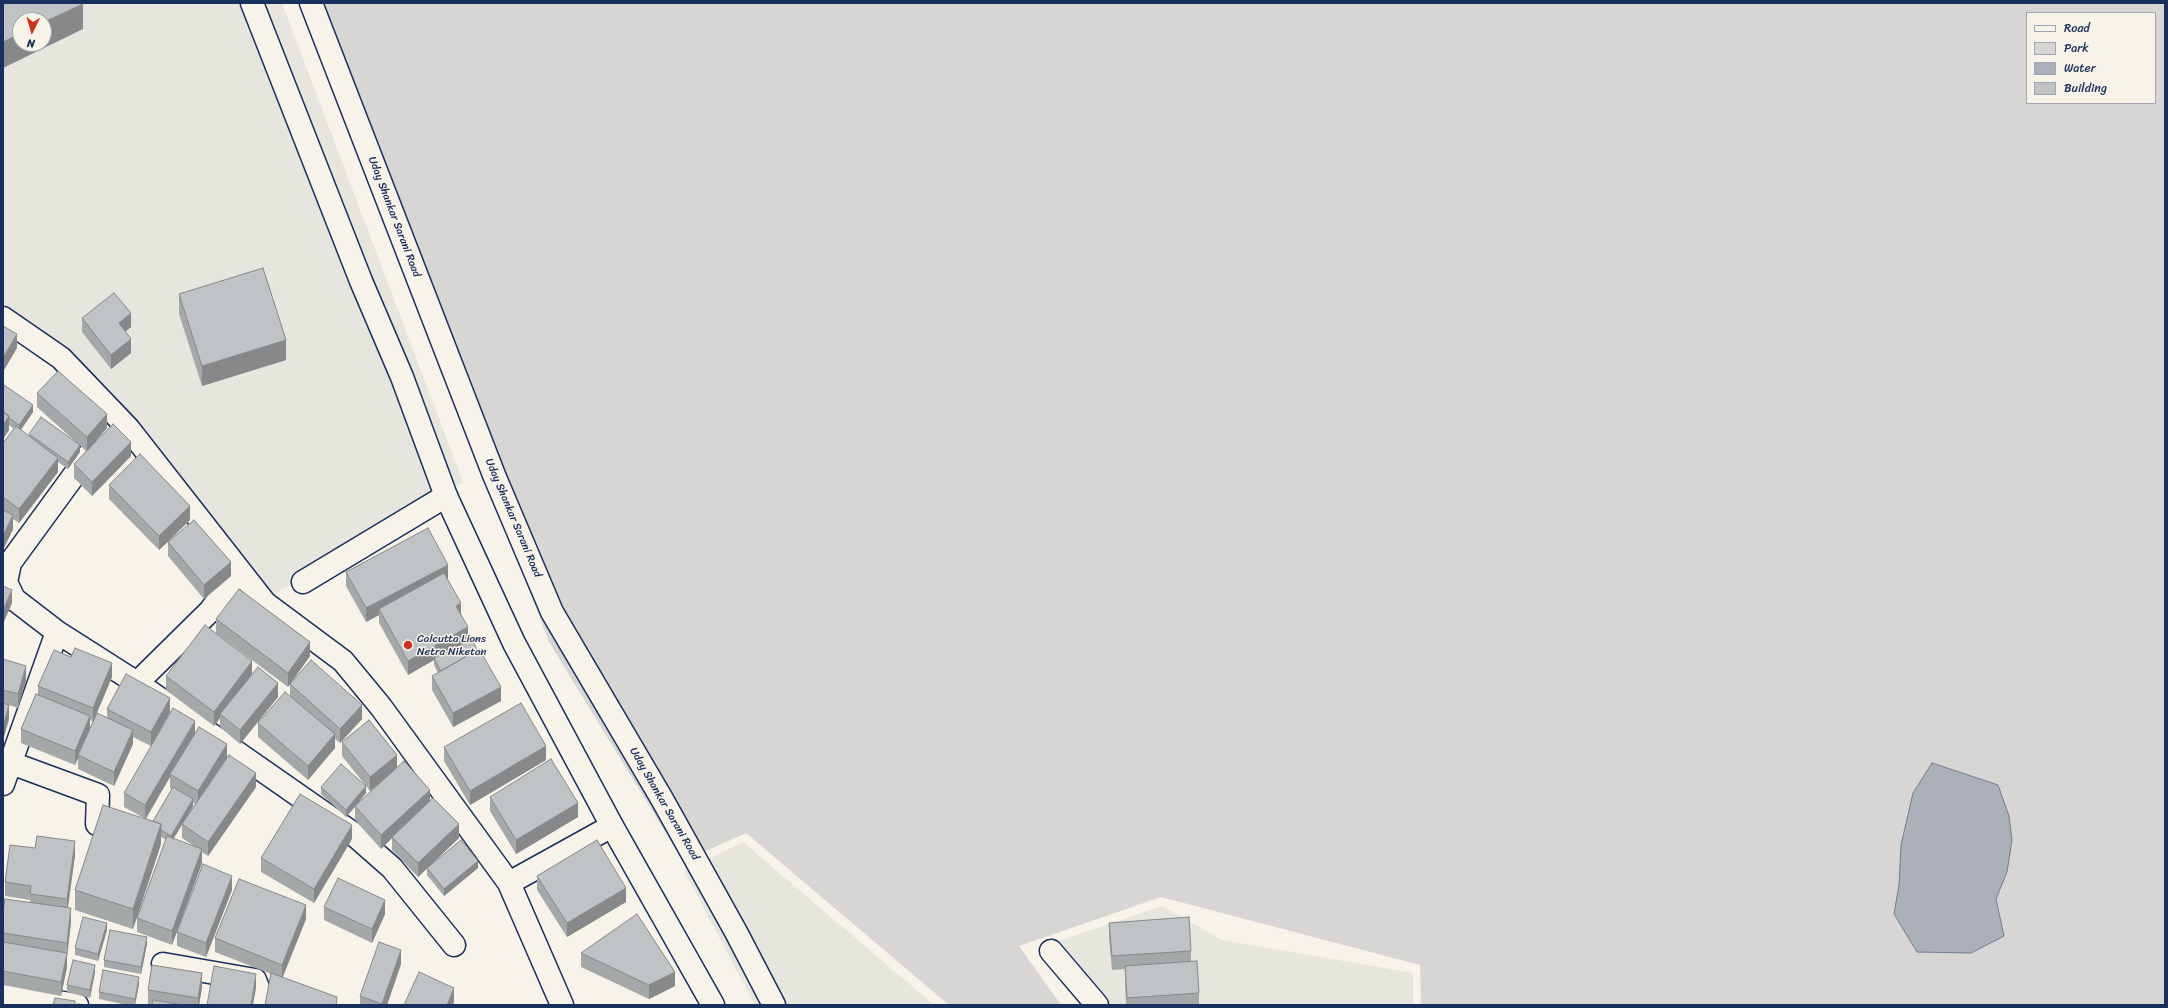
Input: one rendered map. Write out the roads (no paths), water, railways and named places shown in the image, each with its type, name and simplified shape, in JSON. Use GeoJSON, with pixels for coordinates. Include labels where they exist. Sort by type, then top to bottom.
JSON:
{"type":"FeatureCollection","features":[{"type":"Feature","properties":{"kind":"street"},"geometry":{"type":"LineString","coordinates":[[252,3],[361,281],[402,377],[446,496],[514,643],[612,826],[713,1005]]}},
{"type":"Feature","properties":{"kind":"street","name":"Uday Shankar Sarani Road"},"geometry":{"type":"LineString","coordinates":[[311,3],[494,475],[552,612],[662,799],[736,932],[774,1005]]}},
{"type":"Feature","properties":{"kind":"street"},"geometry":{"type":"LineString","coordinates":[[3,318],[61,358],[117,416],[265,603],[343,661],[381,707],[509,883],[562,1005]]}},
{"type":"Feature","properties":{"kind":"street"},"geometry":{"type":"LineString","coordinates":[[117,416],[10,563],[6,582],[14,599],[58,632],[137,683],[350,832],[392,868],[454,945]]}},
{"type":"Feature","properties":{"kind":"street"},"geometry":{"type":"LineString","coordinates":[[303,582],[446,496]]}},
{"type":"Feature","properties":{"kind":"street"},"geometry":{"type":"LineString","coordinates":[[137,683],[210,611],[240,571]]}},
{"type":"Feature","properties":{"kind":"street"},"geometry":{"type":"LineString","coordinates":[[3,784],[6,761],[58,632]]}},
{"type":"Feature","properties":{"kind":"street"},"geometry":{"type":"LineString","coordinates":[[6,761],[98,796],[97,824]]}},
{"type":"Feature","properties":{"kind":"street"},"geometry":{"type":"LineString","coordinates":[[509,883],[612,826]]}},
{"type":"Feature","properties":{"kind":"street"},"geometry":{"type":"LineString","coordinates":[[1051,951],[1097,1005]]}},
{"type":"Feature","properties":{"kind":"street"},"geometry":{"type":"LineString","coordinates":[[162,964],[255,980],[260,993],[259,1005]]}},
{"type":"Feature","properties":{"kind":"street"},"geometry":{"type":"LineString","coordinates":[[3,994],[77,1005]]}},
{"type":"Feature","properties":{"kind":"water"},"geometry":{"type":"Polygon","coordinates":[[[1932,763],[1998,785],[2009,816],[2012,840],[2007,872],[1996,899],[2004,936],[1971,953],[1917,952],[1894,914],[1899,885],[1901,845],[1913,793],[1932,763]]]}},
{"type":"Feature","properties":{"kind":"place","name":"Calcutta Lions Netra Niketan"},"geometry":{"type":"Point","coordinates":[408,645]}}]}
